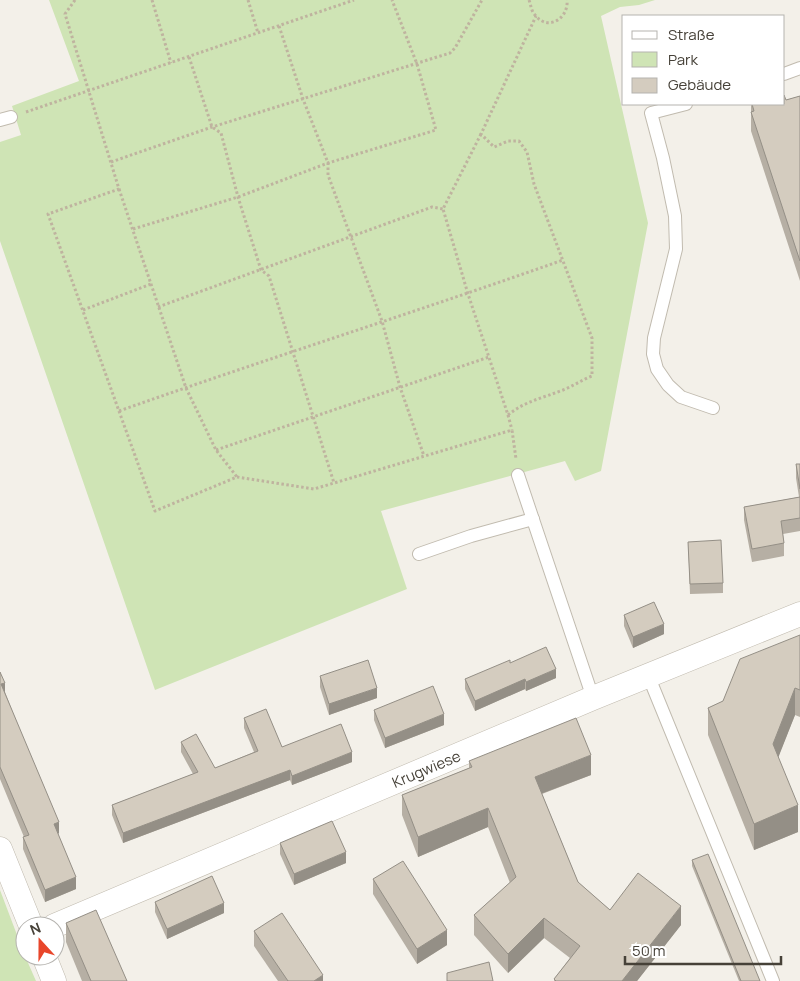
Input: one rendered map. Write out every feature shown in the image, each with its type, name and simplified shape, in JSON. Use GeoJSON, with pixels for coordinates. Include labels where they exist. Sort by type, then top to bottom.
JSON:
{"type":"FeatureCollection","features":[{"type":"Feature","properties":{"kind":"street","name":"Krugwiese"},"geometry":{"type":"LineString","coordinates":[[65,921],[648,675],[800,614]]}},
{"type":"Feature","properties":{"kind":"street"},"geometry":{"type":"LineString","coordinates":[[0,849],[27,916]]}},
{"type":"Feature","properties":{"kind":"street"},"geometry":{"type":"LineString","coordinates":[[48,966],[54,981]]}},
{"type":"Feature","properties":{"kind":"lane"},"geometry":{"type":"LineString","coordinates":[[785,74],[800,68]]}},
{"type":"Feature","properties":{"kind":"lane"},"geometry":{"type":"LineString","coordinates":[[682,105],[651,114],[663,158],[674,216],[676,249],[654,338],[653,354],[657,369],[668,385],[681,397],[713,408]]}},
{"type":"Feature","properties":{"kind":"lane"},"geometry":{"type":"LineString","coordinates":[[518,475],[593,698]]}},
{"type":"Feature","properties":{"kind":"lane"},"geometry":{"type":"LineString","coordinates":[[419,554],[471,536],[533,519]]}},
{"type":"Feature","properties":{"kind":"lane"},"geometry":{"type":"LineString","coordinates":[[648,675],[773,981]]}},
{"type":"Feature","properties":{"kind":"path"},"geometry":{"type":"LineString","coordinates":[[75,0],[65,14],[158,307],[186,388],[216,450],[237,477]]}},
{"type":"Feature","properties":{"kind":"path"},"geometry":{"type":"LineString","coordinates":[[152,0],[171,63]]}},
{"type":"Feature","properties":{"kind":"path"},"geometry":{"type":"LineString","coordinates":[[248,0],[258,33]]}},
{"type":"Feature","properties":{"kind":"path"},"geometry":{"type":"LineString","coordinates":[[5,118],[354,0]]}},
{"type":"Feature","properties":{"kind":"path"},"geometry":{"type":"LineString","coordinates":[[133,229],[238,198],[328,163],[436,130],[417,64],[392,0]]}},
{"type":"Feature","properties":{"kind":"path"},"geometry":{"type":"LineString","coordinates":[[111,162],[212,127],[450,53],[455,48],[482,0]]}},
{"type":"Feature","properties":{"kind":"path"},"geometry":{"type":"LineString","coordinates":[[531,0],[536,16],[548,23],[559,20],[566,11],[567,0]]}},
{"type":"Feature","properties":{"kind":"path"},"geometry":{"type":"LineString","coordinates":[[518,475],[508,415],[468,294],[444,209],[536,16]]}},
{"type":"Feature","properties":{"kind":"path"},"geometry":{"type":"LineString","coordinates":[[279,26],[303,99],[328,163],[328,174],[382,321],[400,387],[424,456]]}},
{"type":"Feature","properties":{"kind":"path"},"geometry":{"type":"LineString","coordinates":[[189,57],[212,127],[221,133],[238,198],[261,270],[269,276],[334,483]]}},
{"type":"Feature","properties":{"kind":"path"},"geometry":{"type":"LineString","coordinates":[[481,134],[494,147],[508,141],[519,141],[527,152],[534,184],[592,338],[592,376],[562,390],[519,406],[508,415]]}},
{"type":"Feature","properties":{"kind":"path"},"geometry":{"type":"LineString","coordinates":[[119,189],[48,214],[155,511],[237,477],[314,489],[512,430]]}},
{"type":"Feature","properties":{"kind":"path"},"geometry":{"type":"LineString","coordinates":[[158,307],[352,238],[432,207],[444,209]]}},
{"type":"Feature","properties":{"kind":"path"},"geometry":{"type":"LineString","coordinates":[[119,411],[292,351],[468,294],[563,260]]}},
{"type":"Feature","properties":{"kind":"path"},"geometry":{"type":"LineString","coordinates":[[83,310],[151,284]]}},
{"type":"Feature","properties":{"kind":"path"},"geometry":{"type":"LineString","coordinates":[[216,450],[489,357]]}},
{"type":"Feature","properties":{"kind":"green space"},"geometry":{"type":"Polygon","coordinates":[[[49,0],[655,0],[639,5],[620,7],[601,16],[648,223],[601,471],[575,481],[565,461],[381,511],[407,589],[155,690],[0,241],[0,142],[21,135],[12,106],[79,81],[49,0]]]}},
{"type":"Feature","properties":{"kind":"green space"},"geometry":{"type":"Polygon","coordinates":[[[0,890],[15,930],[15,966],[29,966],[36,981],[0,981],[0,890]]]}},
{"type":"Feature","properties":{"kind":"building"},"geometry":{"type":"Polygon","coordinates":[[[800,96],[800,261],[751,112],[754,111],[752,105],[785,105],[785,98],[786,100],[800,96]]]}},
{"type":"Feature","properties":{"kind":"building"},"geometry":{"type":"Polygon","coordinates":[[[796,464],[800,464],[800,489],[796,464]]]}},
{"type":"Feature","properties":{"kind":"building"},"geometry":{"type":"Polygon","coordinates":[[[800,497],[800,518],[781,521],[784,543],[752,549],[744,507],[800,497]]]}},
{"type":"Feature","properties":{"kind":"building"},"geometry":{"type":"Polygon","coordinates":[[[721,540],[723,583],[690,584],[688,542],[721,540]]]}},
{"type":"Feature","properties":{"kind":"building"},"geometry":{"type":"Polygon","coordinates":[[[654,602],[664,624],[633,637],[624,615],[654,602]]]}},
{"type":"Feature","properties":{"kind":"building"},"geometry":{"type":"Polygon","coordinates":[[[800,635],[800,690],[795,688],[773,744],[798,805],[754,824],[708,708],[723,701],[740,659],[800,635]]]}},
{"type":"Feature","properties":{"kind":"building"},"geometry":{"type":"Polygon","coordinates":[[[546,647],[556,669],[526,682],[525,679],[475,701],[465,679],[510,660],[510,663],[546,647]]]}},
{"type":"Feature","properties":{"kind":"building"},"geometry":{"type":"Polygon","coordinates":[[[368,660],[377,688],[329,704],[320,676],[368,660]]]}},
{"type":"Feature","properties":{"kind":"building"},"geometry":{"type":"Polygon","coordinates":[[[0,672],[5,683],[1,684],[59,822],[54,824],[76,877],[45,890],[23,837],[29,835],[0,767],[0,672]]]}},
{"type":"Feature","properties":{"kind":"building"},"geometry":{"type":"Polygon","coordinates":[[[433,686],[444,714],[385,738],[374,710],[433,686]]]}},
{"type":"Feature","properties":{"kind":"building"},"geometry":{"type":"Polygon","coordinates":[[[266,709],[282,747],[341,724],[352,752],[292,776],[290,770],[123,833],[112,805],[198,772],[181,742],[196,734],[215,768],[258,751],[244,718],[266,709]]]}},
{"type":"Feature","properties":{"kind":"building"},"geometry":{"type":"Polygon","coordinates":[[[576,718],[591,755],[535,777],[578,882],[610,910],[638,873],[681,906],[622,981],[556,981],[554,979],[580,946],[544,918],[508,954],[474,915],[516,877],[488,808],[418,837],[402,795],[472,767],[469,761],[576,718]]]}},
{"type":"Feature","properties":{"kind":"building"},"geometry":{"type":"Polygon","coordinates":[[[332,821],[346,852],[294,874],[280,843],[332,821]]]}},
{"type":"Feature","properties":{"kind":"building"},"geometry":{"type":"Polygon","coordinates":[[[708,854],[760,981],[741,981],[692,860],[708,854]]]}},
{"type":"Feature","properties":{"kind":"building"},"geometry":{"type":"Polygon","coordinates":[[[403,861],[447,930],[417,949],[373,879],[403,861]]]}},
{"type":"Feature","properties":{"kind":"building"},"geometry":{"type":"Polygon","coordinates":[[[212,876],[224,903],[167,929],[155,902],[212,876]]]}},
{"type":"Feature","properties":{"kind":"building"},"geometry":{"type":"Polygon","coordinates":[[[96,910],[127,981],[91,981],[66,923],[96,910]]]}},
{"type":"Feature","properties":{"kind":"building"},"geometry":{"type":"Polygon","coordinates":[[[282,913],[323,975],[314,981],[288,981],[254,931],[282,913]]]}},
{"type":"Feature","properties":{"kind":"building"},"geometry":{"type":"Polygon","coordinates":[[[489,962],[493,981],[447,981],[447,973],[489,962]]]}}]}
